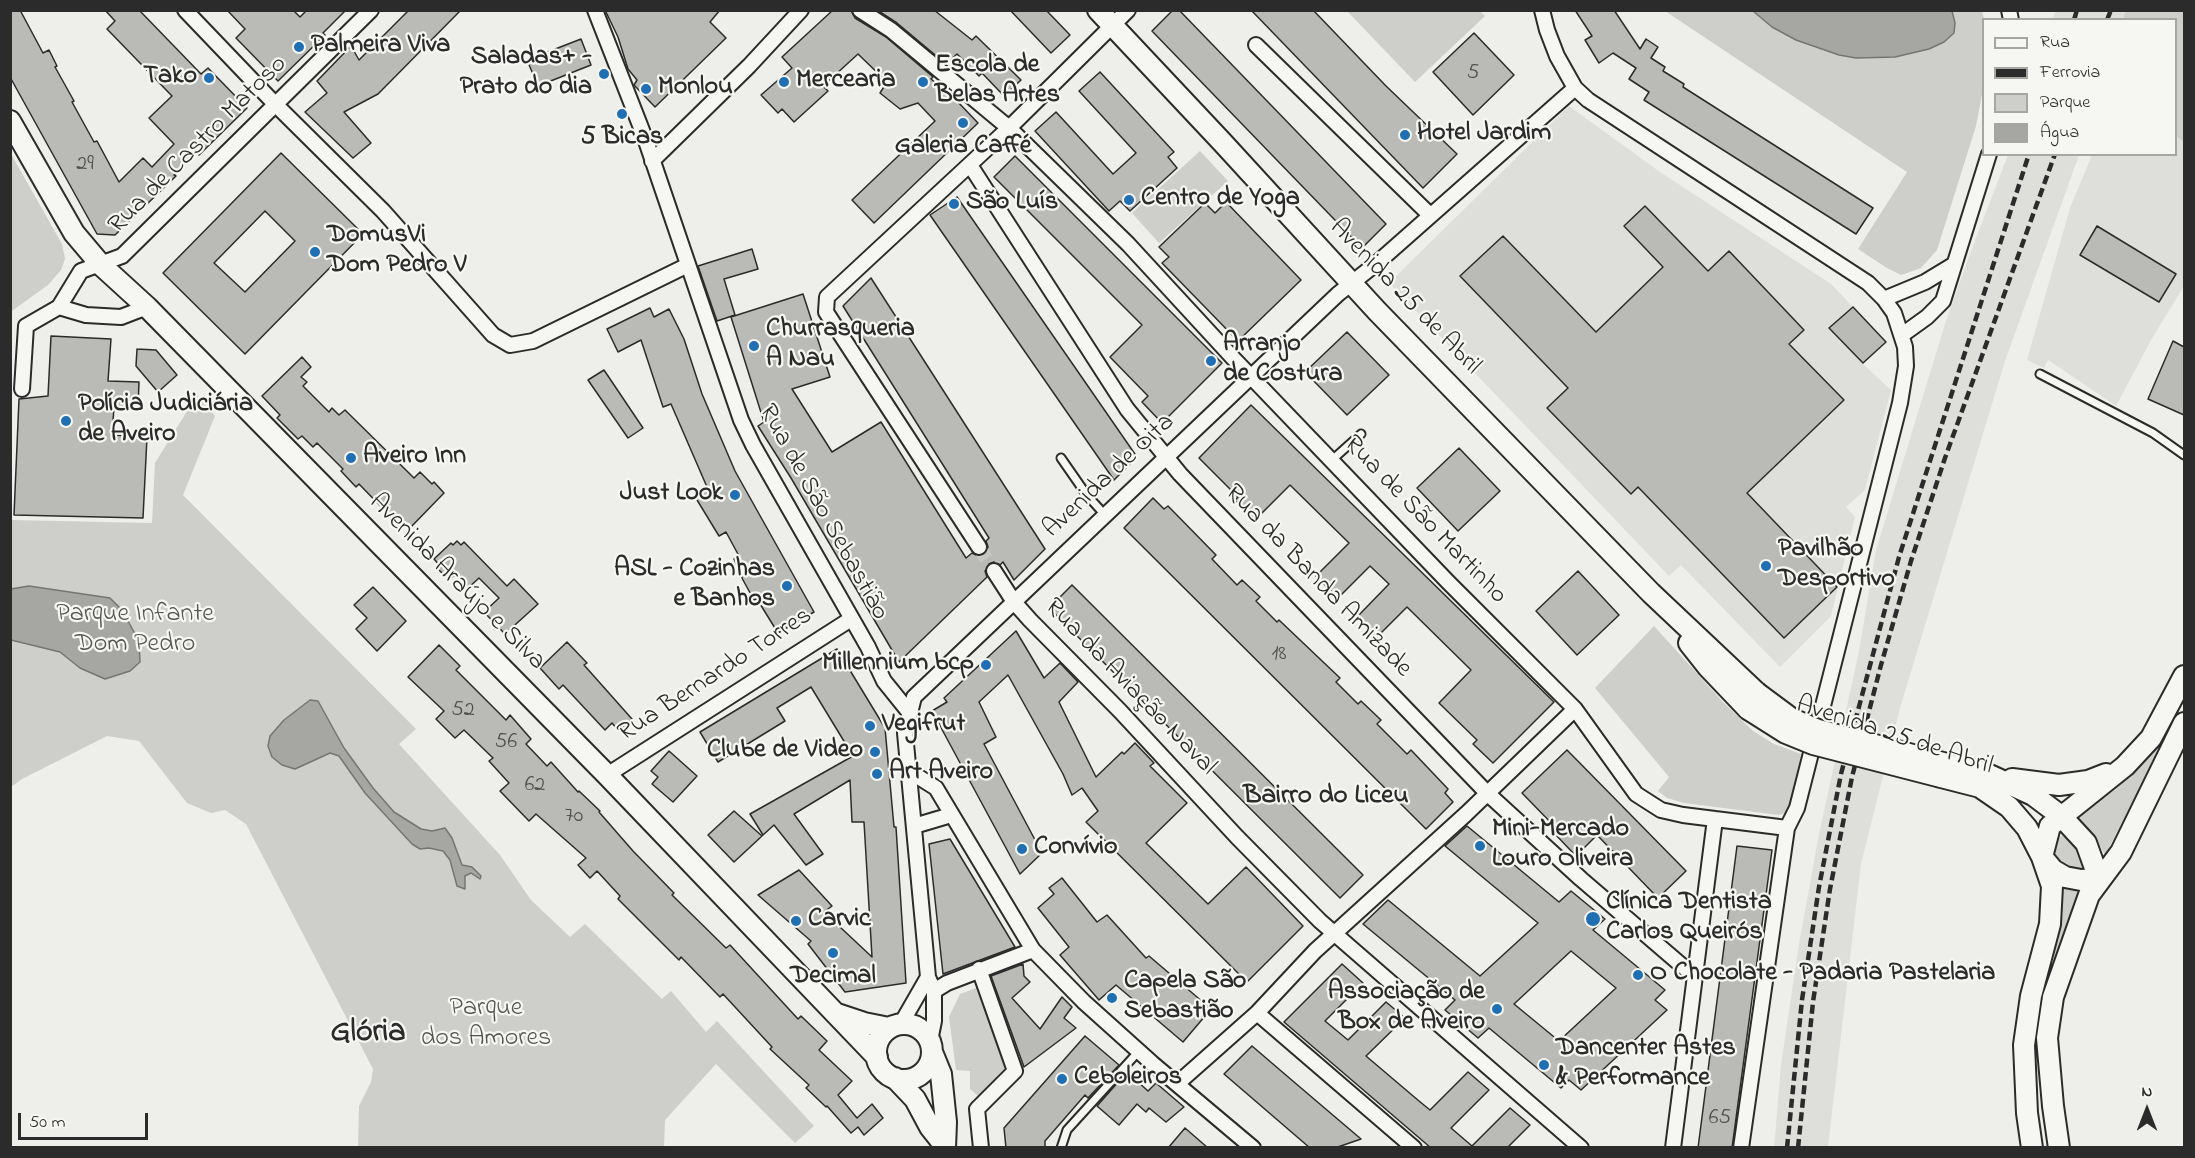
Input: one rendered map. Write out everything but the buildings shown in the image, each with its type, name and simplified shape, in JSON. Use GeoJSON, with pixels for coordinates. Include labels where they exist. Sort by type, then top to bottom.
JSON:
{"type":"FeatureCollection","features":[{"type":"Feature","properties":{"kind":"street"},"geometry":{"type":"LineString","coordinates":[[185,10],[275,104],[383,211],[493,335],[510,345],[533,341],[688,265]]}},
{"type":"Feature","properties":{"kind":"street","name":"Rua de Castro Matoso"},"geometry":{"type":"LineString","coordinates":[[21,389],[26,326],[59,307],[81,271],[122,256],[371,10]]}},
{"type":"Feature","properties":{"kind":"street","name":"Rua de São Sebastião"},"geometry":{"type":"LineString","coordinates":[[595,10],[652,161],[741,420],[753,446],[884,681],[909,712]]}},
{"type":"Feature","properties":{"kind":"street"},"geometry":{"type":"LineString","coordinates":[[652,161],[749,66],[801,10]]}},
{"type":"Feature","properties":{"kind":"street","name":"Rua de São Martinho"},"geometry":{"type":"LineString","coordinates":[[860,10],[910,44],[1009,128],[1128,244],[1250,376],[1448,582],[1575,709],[1636,794],[1661,810],[1787,828]]}},
{"type":"Feature","properties":{"kind":"street","name":"Avenida 25 de Abril"},"geometry":{"type":"LineString","coordinates":[[1098,10],[1351,283],[1753,701],[1818,730],[1944,770],[1980,787],[2009,807],[2027,828],[2042,857]]}},
{"type":"Feature","properties":{"kind":"street"},"geometry":{"type":"LineString","coordinates":[[979,547],[826,312],[827,297],[1009,128],[1128,10]]}},
{"type":"Feature","properties":{"kind":"street"},"geometry":{"type":"LineString","coordinates":[[1542,10],[1557,56],[1575,88],[1588,100],[1868,283],[1884,298],[1894,313],[1902,335],[1906,366],[1900,403],[1797,808],[1787,828],[1741,1148]]}},
{"type":"Feature","properties":{"kind":"street"},"geometry":{"type":"LineString","coordinates":[[1256,45],[1430,215]]}},
{"type":"Feature","properties":{"kind":"street","name":"Avenida de Oita"},"geometry":{"type":"LineString","coordinates":[[909,712],[914,697],[1250,376],[1351,283],[1575,88]]}},
{"type":"Feature","properties":{"kind":"street","name":"Avenida Araújo e Silva"},"geometry":{"type":"LineString","coordinates":[[10,120],[74,233],[101,265],[147,307],[607,775],[877,1057]]}},
{"type":"Feature","properties":{"kind":"street"},"geometry":{"type":"LineString","coordinates":[[1902,335],[1927,317],[1943,301],[1988,156]]}},
{"type":"Feature","properties":{"kind":"street","name":"Rua da Banda Amizade"},"geometry":{"type":"LineString","coordinates":[[970,165],[1127,409],[1166,458],[1487,793],[1581,879],[1694,976]]}},
{"type":"Feature","properties":{"kind":"street"},"geometry":{"type":"LineString","coordinates":[[1884,298],[1926,282],[1953,265]]}},
{"type":"Feature","properties":{"kind":"street"},"geometry":{"type":"LineString","coordinates":[[59,307],[86,315],[121,316],[147,307]]}},
{"type":"Feature","properties":{"kind":"street","name":"Rua da Aviação Naval"},"geometry":{"type":"LineString","coordinates":[[994,571],[1014,602],[1120,711],[1237,837],[1335,934],[1581,1148]]}},
{"type":"Feature","properties":{"kind":"street","name":"Rua Bernardo Torres"},"geometry":{"type":"LineString","coordinates":[[607,775],[851,619]]}},
{"type":"Feature","properties":{"kind":"street"},"geometry":{"type":"LineString","coordinates":[[2032,1148],[2026,1113],[2024,1046],[2031,996],[2050,924],[2052,886],[2042,857],[2050,826],[2125,766],[2151,738],[2184,675]]}},
{"type":"Feature","properties":{"kind":"street"},"geometry":{"type":"LineString","coordinates":[[1178,1083],[1257,1013],[1315,951],[1575,709]]}},
{"type":"Feature","properties":{"kind":"street"},"geometry":{"type":"LineString","coordinates":[[895,1078],[904,1079],[920,1074],[930,1061],[934,1021],[934,991],[928,977],[905,734],[909,712]]}},
{"type":"Feature","properties":{"kind":"street"},"geometry":{"type":"LineString","coordinates":[[2059,1148],[2047,1038],[2053,996],[2090,895],[2099,879],[2121,852],[2184,723]]}},
{"type":"Feature","properties":{"kind":"street"},"geometry":{"type":"LineString","coordinates":[[1985,773],[2059,785],[2088,781],[2125,766]]}},
{"type":"Feature","properties":{"kind":"street","name":"Avenida 25 de Abril"},"geometry":{"type":"LineString","coordinates":[[1944,770],[1985,773],[2033,795],[2061,816],[2086,843],[2099,879]]}},
{"type":"Feature","properties":{"kind":"street"},"geometry":{"type":"LineString","coordinates":[[909,771],[936,788],[1033,950],[1084,1002],[1253,1148]]}},
{"type":"Feature","properties":{"kind":"street"},"geometry":{"type":"LineString","coordinates":[[914,826],[951,815]]}},
{"type":"Feature","properties":{"kind":"street"},"geometry":{"type":"LineString","coordinates":[[1673,1148],[1715,819]]}},
{"type":"Feature","properties":{"kind":"street"},"geometry":{"type":"LineString","coordinates":[[2042,857],[2065,878],[2099,879]]}},
{"type":"Feature","properties":{"kind":"street"},"geometry":{"type":"LineString","coordinates":[[934,991],[979,969],[1033,950]]}},
{"type":"Feature","properties":{"kind":"street"},"geometry":{"type":"LineString","coordinates":[[979,969],[1015,1071],[977,1109],[981,1148]]}},
{"type":"Feature","properties":{"kind":"street"},"geometry":{"type":"LineString","coordinates":[[928,977],[895,1026],[878,1040],[877,1057],[883,1070],[895,1078],[915,1099],[930,1127],[945,1147]]}},
{"type":"Feature","properties":{"kind":"street"},"geometry":{"type":"LineString","coordinates":[[1257,1013],[1414,1148]]}},
{"type":"Feature","properties":{"kind":"street","name":"Avenida Araújo e Silva"},"geometry":{"type":"LineString","coordinates":[[837,1014],[864,1023],[895,1026]]}},
{"type":"Feature","properties":{"kind":"street"},"geometry":{"type":"LineString","coordinates":[[895,1026],[918,1028],[931,1046],[941,1074],[946,1122],[945,1147]]}},
{"type":"Feature","properties":{"kind":"lane"},"geometry":{"type":"LineString","coordinates":[[2040,374],[2153,433],[2184,455]]}},
{"type":"Feature","properties":{"kind":"lane"},"geometry":{"type":"LineString","coordinates":[[1332,460],[1361,434]]}},
{"type":"Feature","properties":{"kind":"lane"},"geometry":{"type":"LineString","coordinates":[[1061,458],[1086,494],[1105,515]]}},
{"type":"Feature","properties":{"kind":"lane"},"geometry":{"type":"LineString","coordinates":[[1060,1148],[1067,1130],[1139,1051]]}},
{"type":"Feature","properties":{"kind":"shaded area"},"geometry":{"type":"Polygon","coordinates":[[[2056,11],[2126,11],[2124,18],[2053,18],[2056,11]]]}},
{"type":"Feature","properties":{"kind":"shaded area"},"geometry":{"type":"Polygon","coordinates":[[[1569,106],[1660,172],[1831,284],[1886,342],[1863,364],[1891,390],[1865,490],[1846,507],[1855,517],[1831,616],[1780,667],[1681,565],[1669,576],[1389,283],[1569,106]]]}},
{"type":"Feature","properties":{"kind":"shaded area"},"geometry":{"type":"Polygon","coordinates":[[[2177,137],[2184,142],[2184,286],[2151,340],[2116,406],[2048,360],[2044,368],[2027,360],[2070,208],[2092,156],[2177,156],[2177,137]]]}},
{"type":"Feature","properties":{"kind":"shaded area"},"geometry":{"type":"Polygon","coordinates":[[[2008,156],[2079,156],[2005,361],[1900,708],[1861,864],[1828,1147],[1774,1148],[1781,1065],[1799,944],[1819,834],[1859,651],[1876,550],[1945,324],[2008,156]]]}},
{"type":"Feature","properties":{"kind":"green space"},"geometry":{"type":"Polygon","coordinates":[[[1479,10],[1485,16],[1415,82],[1347,11],[1479,10]]]}},
{"type":"Feature","properties":{"kind":"green space"},"geometry":{"type":"Polygon","coordinates":[[[2126,10],[2184,11],[2184,142],[2177,137],[2177,18],[2123,18],[2126,10]]]}},
{"type":"Feature","properties":{"kind":"green space"},"geometry":{"type":"Polygon","coordinates":[[[1665,11],[1753,11],[1781,33],[1839,55],[1955,23],[1952,11],[1982,11],[1982,94],[1976,126],[1937,250],[1921,268],[1901,275],[1858,249],[1907,172],[1665,11]]]}},
{"type":"Feature","properties":{"kind":"green space"},"geometry":{"type":"Polygon","coordinates":[[[1200,151],[1228,181],[1159,243],[1132,213],[1200,151]]]}},
{"type":"Feature","properties":{"kind":"green space"},"geometry":{"type":"Polygon","coordinates":[[[11,154],[62,244],[65,259],[61,270],[48,285],[12,311],[11,330],[11,154]]]}},
{"type":"Feature","properties":{"kind":"green space","name":"Parque dos Amores"},"geometry":{"type":"Polygon","coordinates":[[[197,395],[215,416],[183,495],[416,729],[399,744],[500,855],[531,900],[570,937],[585,924],[662,999],[671,991],[706,1032],[717,1021],[814,1126],[795,1143],[716,1064],[665,1120],[664,1147],[358,1147],[359,1106],[371,1082],[373,1069],[246,824],[225,810],[211,813],[187,803],[139,741],[107,736],[22,779],[11,787],[11,520],[152,523],[155,463],[197,395]]]}},
{"type":"Feature","properties":{"kind":"green space"},"geometry":{"type":"Polygon","coordinates":[[[1654,626],[1723,702],[1753,731],[1774,744],[1801,754],[1790,807],[1785,813],[1779,815],[1684,803],[1667,798],[1658,791],[1669,777],[1595,688],[1654,626]]]}},
{"type":"Feature","properties":{"kind":"green space"},"geometry":{"type":"Polygon","coordinates":[[[2164,739],[2105,855],[2092,832],[2076,816],[2116,789],[2164,739]]]}},
{"type":"Feature","properties":{"kind":"green space"},"geometry":{"type":"Polygon","coordinates":[[[2063,835],[2078,845],[2087,867],[2084,871],[2067,870],[2055,861],[2049,852],[2053,841],[2063,835]]]}},
{"type":"Feature","properties":{"kind":"green space"},"geometry":{"type":"Polygon","coordinates":[[[2059,886],[2069,890],[2079,890],[2053,968],[2059,886]]]}},
{"type":"Feature","properties":{"kind":"green space"},"geometry":{"type":"Polygon","coordinates":[[[979,987],[1005,1068],[978,1096],[970,1089],[970,1071],[956,1070],[949,1017],[960,994],[979,987]]]}},
{"type":"Feature","properties":{"kind":"water"},"geometry":{"type":"Polygon","coordinates":[[[1753,11],[1952,11],[1955,23],[1954,33],[1944,42],[1929,49],[1895,57],[1856,58],[1839,55],[1796,40],[1772,27],[1753,11]]]}},
{"type":"Feature","properties":{"kind":"water"},"geometry":{"type":"Polygon","coordinates":[[[29,586],[110,598],[122,610],[139,641],[140,662],[130,671],[105,679],[80,668],[60,652],[11,640],[11,589],[29,586]]]}},
{"type":"Feature","properties":{"kind":"water"},"geometry":{"type":"Polygon","coordinates":[[[310,700],[318,701],[344,748],[394,812],[421,829],[432,831],[445,828],[452,838],[462,865],[472,867],[481,876],[480,879],[471,873],[465,876],[465,889],[457,886],[450,860],[443,851],[420,849],[412,844],[365,793],[339,756],[330,753],[295,769],[282,765],[272,757],[268,746],[270,736],[284,720],[310,700]]]}},
{"type":"Feature","properties":{"kind":"tunnel"},"geometry":{"type":"LineString","coordinates":[[979,547],[994,571]]}},
{"type":"Feature","properties":{"kind":"railway"},"geometry":{"type":"LineString","coordinates":[[2075,18],[2077,10]]}},
{"type":"Feature","properties":{"kind":"railway"},"geometry":{"type":"LineString","coordinates":[[2108,18],[2111,10]]}},
{"type":"Feature","properties":{"kind":"railway"},"geometry":{"type":"LineString","coordinates":[[1787,1148],[1802,1000],[1819,887],[1841,774],[1899,557],[2028,156]]}},
{"type":"Feature","properties":{"kind":"railway"},"geometry":{"type":"LineString","coordinates":[[1798,1148],[1813,1002],[1830,889],[1852,777],[1911,561],[1945,458],[2054,156]]}},
{"type":"Feature","properties":{"kind":"place","name":"Palmeira Viva"},"geometry":{"type":"Point","coordinates":[299,47]}},
{"type":"Feature","properties":{"kind":"place","name":"Saladas+ - Prato do dia"},"geometry":{"type":"Point","coordinates":[604,74]}},
{"type":"Feature","properties":{"kind":"place","name":"Tako"},"geometry":{"type":"Point","coordinates":[209,78]}},
{"type":"Feature","properties":{"kind":"place","name":"Mercearia"},"geometry":{"type":"Point","coordinates":[784,82]}},
{"type":"Feature","properties":{"kind":"place","name":"Escola de Belas Artes"},"geometry":{"type":"Point","coordinates":[923,82]}},
{"type":"Feature","properties":{"kind":"place","name":"Monlou"},"geometry":{"type":"Point","coordinates":[646,89]}},
{"type":"Feature","properties":{"kind":"place","name":"5 Bicas"},"geometry":{"type":"Point","coordinates":[622,114]}},
{"type":"Feature","properties":{"kind":"place","name":"Galeria Caffé"},"geometry":{"type":"Point","coordinates":[963,123]}},
{"type":"Feature","properties":{"kind":"place","name":"Hotel Jardim"},"geometry":{"type":"Point","coordinates":[1405,135]}},
{"type":"Feature","properties":{"kind":"place","name":"Centro de Yoga"},"geometry":{"type":"Point","coordinates":[1129,200]}},
{"type":"Feature","properties":{"kind":"place","name":"São Luís"},"geometry":{"type":"Point","coordinates":[954,204]}},
{"type":"Feature","properties":{"kind":"place","name":"DomusVi Dom Pedro V"},"geometry":{"type":"Point","coordinates":[315,252]}},
{"type":"Feature","properties":{"kind":"place","name":"Churrasqueria A Nau"},"geometry":{"type":"Point","coordinates":[754,346]}},
{"type":"Feature","properties":{"kind":"place","name":"Arranjo de Costura"},"geometry":{"type":"Point","coordinates":[1211,361]}},
{"type":"Feature","properties":{"kind":"place","name":"Polícia Judiciária de Aveiro"},"geometry":{"type":"Point","coordinates":[66,421]}},
{"type":"Feature","properties":{"kind":"place","name":"Aveiro Inn"},"geometry":{"type":"Point","coordinates":[351,458]}},
{"type":"Feature","properties":{"kind":"place","name":"Just Look"},"geometry":{"type":"Point","coordinates":[735,495]}},
{"type":"Feature","properties":{"kind":"place","name":"Pavilhão Desportivo"},"geometry":{"type":"Point","coordinates":[1766,566]}},
{"type":"Feature","properties":{"kind":"place","name":"ASL - Cozinhas e Banhos"},"geometry":{"type":"Point","coordinates":[787,586]}},
{"type":"Feature","properties":{"kind":"place","name":"Millennium bcp"},"geometry":{"type":"Point","coordinates":[986,665]}},
{"type":"Feature","properties":{"kind":"place","name":"Vegifrut"},"geometry":{"type":"Point","coordinates":[870,726]}},
{"type":"Feature","properties":{"kind":"place","name":"Clube de Video"},"geometry":{"type":"Point","coordinates":[875,752]}},
{"type":"Feature","properties":{"kind":"place","name":"Art Aveiro"},"geometry":{"type":"Point","coordinates":[877,774]}},
{"type":"Feature","properties":{"kind":"place","name":"Mini-Mercado Louro Oliveira"},"geometry":{"type":"Point","coordinates":[1480,846]}},
{"type":"Feature","properties":{"kind":"place","name":"Convívio"},"geometry":{"type":"Point","coordinates":[1022,849]}},
{"type":"Feature","properties":{"kind":"place","name":"Clínica Dentista Carlos Queirós"},"geometry":{"type":"Point","coordinates":[1593,919]}},
{"type":"Feature","properties":{"kind":"place","name":"Carvic"},"geometry":{"type":"Point","coordinates":[796,921]}},
{"type":"Feature","properties":{"kind":"place","name":"Decimal"},"geometry":{"type":"Point","coordinates":[833,953]}},
{"type":"Feature","properties":{"kind":"place","name":"O Chocolate - Padaria Pastelaria"},"geometry":{"type":"Point","coordinates":[1638,975]}},
{"type":"Feature","properties":{"kind":"place","name":"Capela São Sebastião"},"geometry":{"type":"Point","coordinates":[1112,998]}},
{"type":"Feature","properties":{"kind":"place","name":"Associação de Box de Aveiro"},"geometry":{"type":"Point","coordinates":[1497,1009]}},
{"type":"Feature","properties":{"kind":"place","name":"Dancenter Astes & Performance"},"geometry":{"type":"Point","coordinates":[1544,1065]}},
{"type":"Feature","properties":{"kind":"place","name":"Ceboleiros"},"geometry":{"type":"Point","coordinates":[1062,1079]}},
{"type":"Feature","properties":{"kind":"district","name":"Bairro do Liceu"},"geometry":{"type":"Point","coordinates":[1326,798]}},
{"type":"Feature","properties":{"kind":"district","name":"Glória"},"geometry":{"type":"Point","coordinates":[368,1035]}},
{"type":"Feature","properties":{"kind":"park label","name":"Parque Infante Dom Pedro"},"geometry":{"type":"Point","coordinates":[135,631]}}]}
